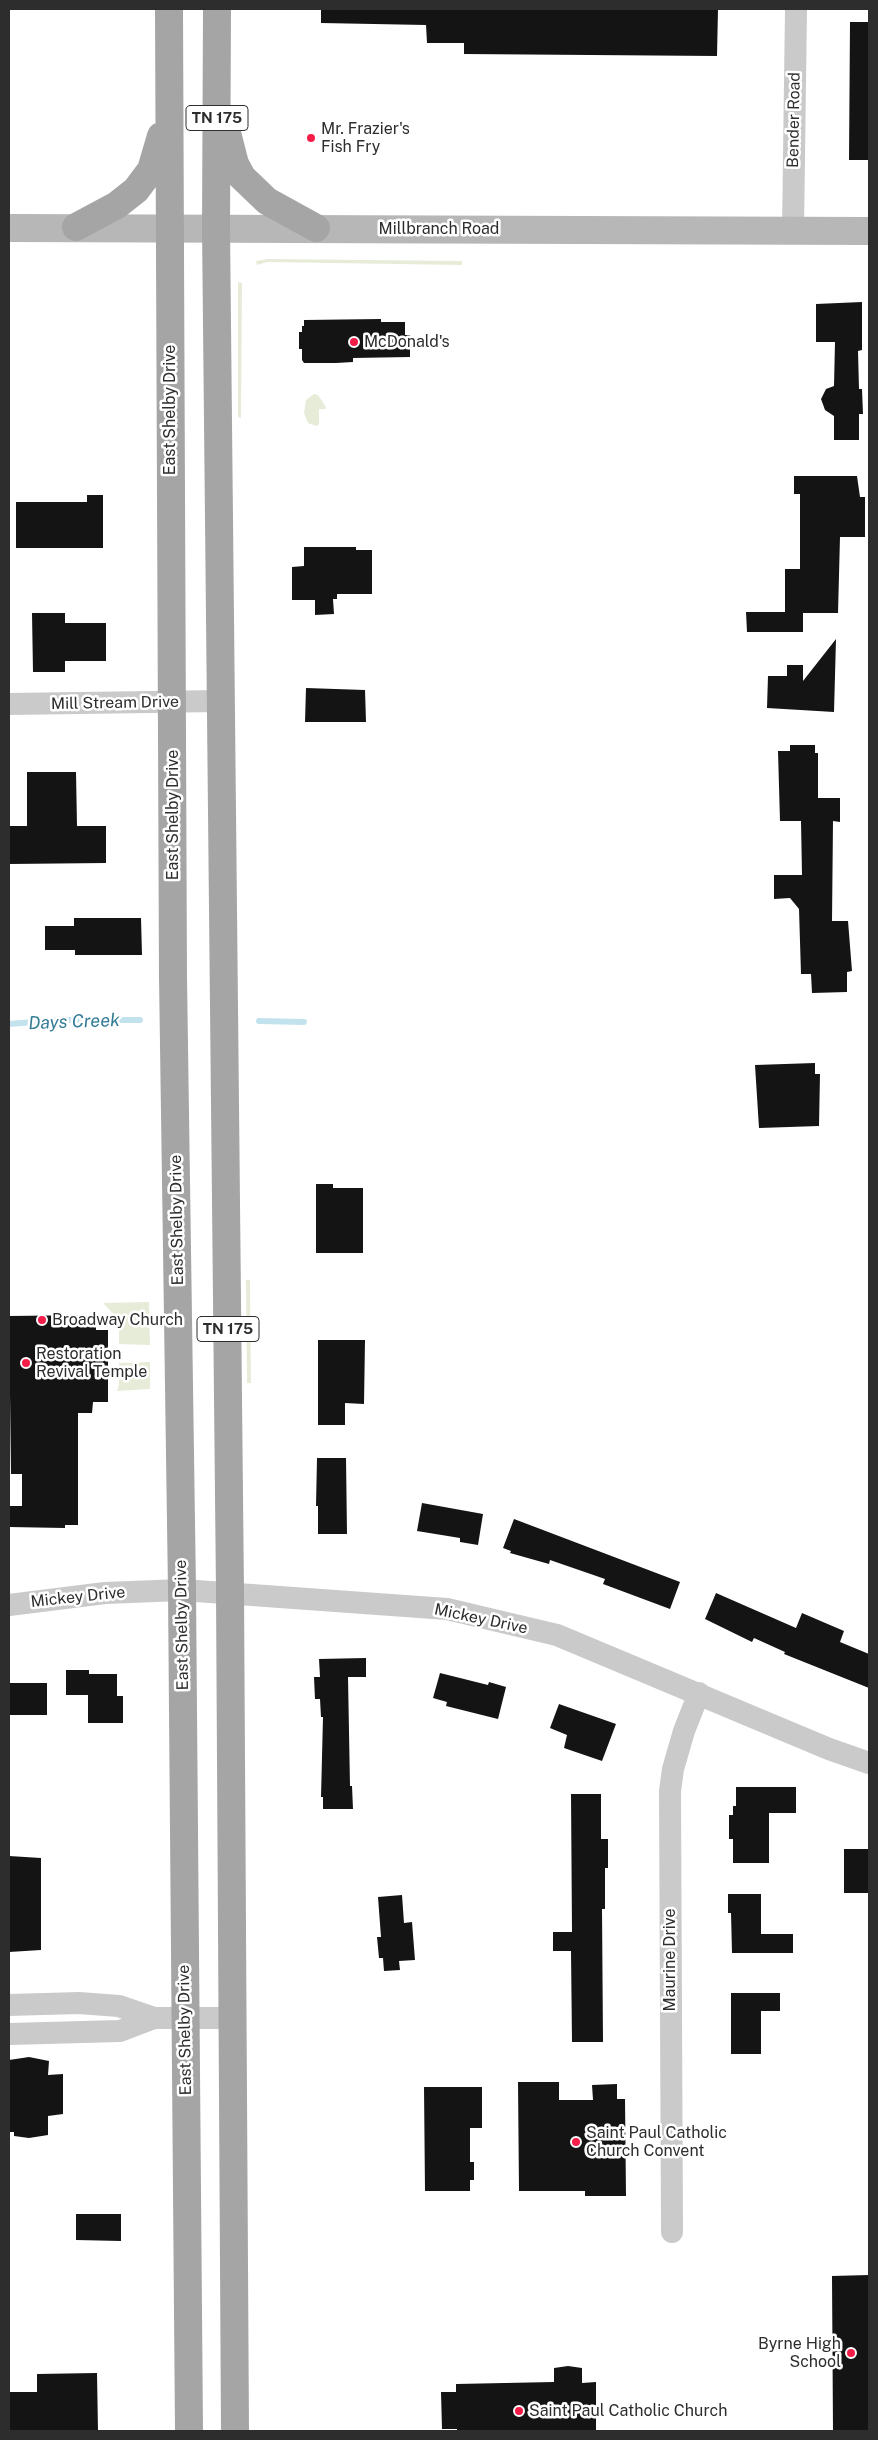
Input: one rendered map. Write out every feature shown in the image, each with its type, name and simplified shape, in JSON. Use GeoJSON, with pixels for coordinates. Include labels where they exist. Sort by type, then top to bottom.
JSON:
{"type":"FeatureCollection","features":[{"type":"Feature","properties":{"kind":"main road","name":"East Shelby Drive"},"geometry":{"type":"LineString","coordinates":[[169,9],[173,977],[182,1590],[189,2431]]}},
{"type":"Feature","properties":{"kind":"main road","name":"TN 175"},"geometry":{"type":"LineString","coordinates":[[217,9],[216,227],[230,1592],[235,2431]]}},
{"type":"Feature","properties":{"kind":"main road"},"geometry":{"type":"LineString","coordinates":[[217,84],[229,147],[242,177],[267,201],[316,228]]}},
{"type":"Feature","properties":{"kind":"main road"},"geometry":{"type":"LineString","coordinates":[[76,227],[117,205],[136,190],[151,170],[169,106]]}},
{"type":"Feature","properties":{"kind":"main road","name":"Millbranch Road"},"geometry":{"type":"LineString","coordinates":[[9,228],[869,230]]}},
{"type":"Feature","properties":{"kind":"street","name":"Bender Road"},"geometry":{"type":"LineString","coordinates":[[793,230],[796,9]]}},
{"type":"Feature","properties":{"kind":"street","name":"Mill Stream Drive"},"geometry":{"type":"LineString","coordinates":[[9,704],[221,701]]}},
{"type":"Feature","properties":{"kind":"street","name":"Mickey Drive"},"geometry":{"type":"LineString","coordinates":[[9,1605],[104,1593],[182,1590],[446,1609],[557,1635],[829,1749],[869,1762]]}},
{"type":"Feature","properties":{"kind":"street","name":"Maurine Drive"},"geometry":{"type":"LineString","coordinates":[[672,2232],[670,1791],[673,1769],[684,1731],[699,1693]]}},
{"type":"Feature","properties":{"kind":"street"},"geometry":{"type":"LineString","coordinates":[[63,2004],[63,2033]]}},
{"type":"Feature","properties":{"kind":"street"},"geometry":{"type":"LineString","coordinates":[[9,2005],[119,2006],[154,2018],[232,2018]]}},
{"type":"Feature","properties":{"kind":"street"},"geometry":{"type":"LineString","coordinates":[[9,2034],[120,2030],[154,2018]]}},
{"type":"Feature","properties":{"kind":"green space"},"geometry":{"type":"Polygon","coordinates":[[[268,259],[462,261],[462,265],[267,262],[257,265],[256,261],[268,259]]]}},
{"type":"Feature","properties":{"kind":"green space"},"geometry":{"type":"Polygon","coordinates":[[[238,282],[242,283],[241,418],[238,417],[238,282]]]}},
{"type":"Feature","properties":{"kind":"green space"},"geometry":{"type":"Polygon","coordinates":[[[314,394],[318,395],[326,407],[325,409],[319,409],[319,424],[317,426],[308,423],[304,413],[306,400],[314,394]]]}},
{"type":"Feature","properties":{"kind":"green space"},"geometry":{"type":"Polygon","coordinates":[[[246,1280],[250,1280],[251,1383],[247,1383],[246,1280]]]}},
{"type":"Feature","properties":{"kind":"green space"},"geometry":{"type":"Polygon","coordinates":[[[149,1302],[150,1345],[119,1344],[119,1320],[103,1303],[149,1302]]]}},
{"type":"Feature","properties":{"kind":"green space"},"geometry":{"type":"Polygon","coordinates":[[[150,1362],[150,1389],[117,1391],[119,1385],[119,1363],[150,1362]]]}},
{"type":"Feature","properties":{"kind":"building"},"geometry":{"type":"Polygon","coordinates":[[[321,9],[718,9],[717,56],[464,54],[464,43],[427,43],[426,25],[321,23],[321,9]]]}},
{"type":"Feature","properties":{"kind":"building"},"geometry":{"type":"Polygon","coordinates":[[[850,22],[869,22],[869,160],[849,160],[850,22]]]}},
{"type":"Feature","properties":{"kind":"building"},"geometry":{"type":"Polygon","coordinates":[[[862,302],[862,350],[858,351],[859,389],[862,389],[863,414],[859,414],[859,440],[834,440],[834,416],[825,410],[821,399],[826,389],[834,386],[835,342],[816,342],[816,304],[862,302]]]}},
{"type":"Feature","properties":{"kind":"building","name":"McDonald's"},"geometry":{"type":"Polygon","coordinates":[[[381,319],[381,322],[405,322],[405,335],[410,335],[410,357],[353,358],[353,362],[336,363],[304,363],[302,360],[302,349],[299,349],[299,332],[302,332],[304,320],[381,319]]]}},
{"type":"Feature","properties":{"kind":"building"},"geometry":{"type":"Polygon","coordinates":[[[794,476],[857,476],[860,497],[865,497],[865,537],[840,537],[838,613],[803,613],[803,632],[747,632],[746,612],[785,612],[785,569],[800,569],[800,494],[794,494],[794,476]]]}},
{"type":"Feature","properties":{"kind":"building"},"geometry":{"type":"Polygon","coordinates":[[[87,495],[103,495],[103,548],[16,548],[16,502],[87,502],[87,495]]]}},
{"type":"Feature","properties":{"kind":"building"},"geometry":{"type":"Polygon","coordinates":[[[304,547],[356,547],[356,550],[372,550],[372,594],[337,594],[337,599],[333,599],[334,614],[315,615],[315,600],[292,600],[292,567],[304,566],[304,547]]]}},
{"type":"Feature","properties":{"kind":"building"},"geometry":{"type":"Polygon","coordinates":[[[32,613],[65,613],[65,623],[106,623],[106,661],[65,661],[65,672],[33,672],[32,613]]]}},
{"type":"Feature","properties":{"kind":"building"},"geometry":{"type":"Polygon","coordinates":[[[836,639],[834,712],[767,708],[768,676],[787,676],[787,665],[803,665],[803,681],[836,639]]]}},
{"type":"Feature","properties":{"kind":"building"},"geometry":{"type":"Polygon","coordinates":[[[306,688],[365,690],[366,722],[305,722],[306,688]]]}},
{"type":"Feature","properties":{"kind":"building"},"geometry":{"type":"Polygon","coordinates":[[[790,745],[815,745],[815,753],[818,753],[818,798],[840,798],[840,822],[833,821],[832,921],[848,921],[852,971],[847,972],[847,992],[812,993],[811,974],[801,974],[799,909],[790,898],[774,899],[774,875],[802,875],[801,821],[780,821],[778,751],[790,751],[790,745]]]}},
{"type":"Feature","properties":{"kind":"building"},"geometry":{"type":"Polygon","coordinates":[[[27,772],[76,772],[77,826],[106,826],[106,863],[9,864],[9,826],[27,826],[27,772]]]}},
{"type":"Feature","properties":{"kind":"building"},"geometry":{"type":"Polygon","coordinates":[[[74,918],[141,918],[142,955],[75,955],[75,950],[45,950],[45,926],[74,926],[74,918]]]}},
{"type":"Feature","properties":{"kind":"building"},"geometry":{"type":"Polygon","coordinates":[[[815,1063],[815,1074],[820,1074],[819,1126],[759,1128],[755,1065],[815,1063]]]}},
{"type":"Feature","properties":{"kind":"building"},"geometry":{"type":"Polygon","coordinates":[[[316,1184],[333,1184],[333,1188],[363,1188],[363,1253],[316,1253],[316,1184]]]}},
{"type":"Feature","properties":{"kind":"building"},"geometry":{"type":"Polygon","coordinates":[[[92,1315],[92,1320],[96,1320],[96,1330],[108,1330],[108,1402],[93,1402],[92,1413],[78,1413],[78,1525],[65,1525],[65,1528],[9,1527],[9,1506],[22,1506],[22,1474],[11,1474],[9,1316],[92,1315]]]}},
{"type":"Feature","properties":{"kind":"building"},"geometry":{"type":"Polygon","coordinates":[[[318,1340],[365,1340],[364,1404],[345,1403],[345,1425],[318,1425],[318,1340]]]}},
{"type":"Feature","properties":{"kind":"building"},"geometry":{"type":"Polygon","coordinates":[[[317,1458],[346,1458],[347,1534],[318,1534],[318,1506],[316,1506],[317,1458]]]}},
{"type":"Feature","properties":{"kind":"building"},"geometry":{"type":"Polygon","coordinates":[[[422,1503],[483,1514],[478,1545],[460,1542],[460,1538],[417,1531],[422,1503]]]}},
{"type":"Feature","properties":{"kind":"building"},"geometry":{"type":"Polygon","coordinates":[[[514,1519],[680,1582],[670,1609],[603,1584],[605,1579],[550,1560],[549,1564],[510,1553],[511,1551],[503,1548],[514,1519]]]}},
{"type":"Feature","properties":{"kind":"building"},"geometry":{"type":"Polygon","coordinates":[[[716,1593],[796,1628],[802,1613],[844,1631],[840,1642],[869,1654],[869,1688],[784,1654],[785,1652],[754,1638],[752,1642],[705,1619],[716,1593]]]}},
{"type":"Feature","properties":{"kind":"building"},"geometry":{"type":"Polygon","coordinates":[[[366,1658],[366,1677],[348,1677],[350,1786],[352,1786],[353,1809],[323,1809],[323,1797],[321,1797],[323,1717],[321,1717],[320,1699],[315,1699],[314,1677],[320,1677],[319,1659],[366,1658]]]}},
{"type":"Feature","properties":{"kind":"building"},"geometry":{"type":"Polygon","coordinates":[[[66,1670],[89,1670],[89,1674],[117,1674],[117,1696],[123,1696],[123,1723],[88,1723],[88,1695],[66,1695],[66,1670]]]}},
{"type":"Feature","properties":{"kind":"building"},"geometry":{"type":"Polygon","coordinates":[[[440,1673],[488,1685],[489,1682],[506,1687],[498,1719],[446,1706],[447,1702],[433,1698],[440,1673]]]}},
{"type":"Feature","properties":{"kind":"building"},"geometry":{"type":"Polygon","coordinates":[[[9,1683],[47,1683],[47,1715],[9,1715],[9,1683]]]}},
{"type":"Feature","properties":{"kind":"building"},"geometry":{"type":"Polygon","coordinates":[[[559,1704],[616,1724],[602,1761],[564,1748],[567,1735],[550,1728],[559,1704]]]}},
{"type":"Feature","properties":{"kind":"building"},"geometry":{"type":"Polygon","coordinates":[[[736,1787],[796,1787],[796,1813],[769,1813],[769,1863],[733,1863],[733,1839],[729,1839],[729,1815],[733,1815],[733,1806],[736,1806],[736,1787]]]}},
{"type":"Feature","properties":{"kind":"building"},"geometry":{"type":"Polygon","coordinates":[[[571,1794],[601,1794],[601,1839],[608,1839],[608,1868],[605,1868],[605,1909],[602,1909],[603,2042],[572,2042],[571,1951],[553,1951],[553,1932],[572,1932],[571,1794]]]}},
{"type":"Feature","properties":{"kind":"building"},"geometry":{"type":"Polygon","coordinates":[[[844,1849],[869,1849],[869,1893],[844,1893],[844,1849]]]}},
{"type":"Feature","properties":{"kind":"building"},"geometry":{"type":"Polygon","coordinates":[[[9,1856],[41,1858],[41,1950],[9,1952],[9,1856]]]}},
{"type":"Feature","properties":{"kind":"building"},"geometry":{"type":"Polygon","coordinates":[[[728,1894],[761,1894],[761,1934],[793,1934],[793,1953],[732,1953],[731,1913],[728,1913],[728,1894]]]}},
{"type":"Feature","properties":{"kind":"building"},"geometry":{"type":"Polygon","coordinates":[[[402,1895],[404,1923],[412,1922],[415,1960],[399,1961],[400,1970],[384,1971],[383,1958],[379,1958],[377,1937],[381,1937],[378,1897],[402,1895]]]}},
{"type":"Feature","properties":{"kind":"building"},"geometry":{"type":"Polygon","coordinates":[[[731,1993],[780,1993],[780,2011],[761,2011],[761,2054],[731,2054],[731,1993]]]}},
{"type":"Feature","properties":{"kind":"building"},"geometry":{"type":"Polygon","coordinates":[[[29,2057],[49,2061],[48,2075],[63,2074],[63,2114],[48,2116],[48,2135],[29,2138],[14,2136],[14,2132],[9,2132],[9,2060],[29,2057]]]}},
{"type":"Feature","properties":{"kind":"building"},"geometry":{"type":"Polygon","coordinates":[[[518,2082],[559,2082],[559,2100],[593,2100],[592,2085],[617,2084],[617,2099],[625,2099],[626,2196],[585,2196],[585,2191],[519,2191],[518,2082]]]}},
{"type":"Feature","properties":{"kind":"building"},"geometry":{"type":"Polygon","coordinates":[[[424,2087],[482,2087],[482,2128],[470,2128],[470,2162],[474,2162],[474,2180],[470,2180],[470,2191],[425,2191],[424,2087]]]}},
{"type":"Feature","properties":{"kind":"building"},"geometry":{"type":"Polygon","coordinates":[[[76,2214],[121,2214],[121,2241],[76,2240],[76,2214]]]}},
{"type":"Feature","properties":{"kind":"building","name":"Byrne High School"},"geometry":{"type":"Polygon","coordinates":[[[869,2275],[869,2431],[833,2431],[832,2276],[869,2275]]]}},
{"type":"Feature","properties":{"kind":"building","name":"Saint Paul Catholic Church"},"geometry":{"type":"Polygon","coordinates":[[[568,2366],[582,2368],[582,2383],[596,2382],[596,2431],[457,2431],[457,2429],[442,2429],[441,2392],[456,2392],[456,2384],[554,2382],[554,2368],[568,2366]]]}},
{"type":"Feature","properties":{"kind":"building"},"geometry":{"type":"Polygon","coordinates":[[[97,2373],[98,2431],[9,2431],[9,2392],[37,2392],[37,2374],[97,2373]]]}},
{"type":"Feature","properties":{"kind":"waterway","name":"Days Creek"},"geometry":{"type":"LineString","coordinates":[[9,1024],[60,1020],[140,1020]]}},
{"type":"Feature","properties":{"kind":"waterway","name":"Days Creek"},"geometry":{"type":"LineString","coordinates":[[259,1021],[304,1022]]}},
{"type":"Feature","properties":{"kind":"place","name":"Mr. Frazier's Fish Fry"},"geometry":{"type":"Point","coordinates":[311,138]}},
{"type":"Feature","properties":{"kind":"place","name":"McDonald's"},"geometry":{"type":"Point","coordinates":[354,342]}},
{"type":"Feature","properties":{"kind":"place","name":"Broadway Church"},"geometry":{"type":"Point","coordinates":[42,1320]}},
{"type":"Feature","properties":{"kind":"place","name":"Restoration Revival Temple"},"geometry":{"type":"Point","coordinates":[26,1363]}},
{"type":"Feature","properties":{"kind":"place","name":"Saint Paul Catholic Church Convent"},"geometry":{"type":"Point","coordinates":[576,2142]}},
{"type":"Feature","properties":{"kind":"place","name":"Byrne High School"},"geometry":{"type":"Point","coordinates":[851,2353]}},
{"type":"Feature","properties":{"kind":"place","name":"Saint Paul Catholic Church"},"geometry":{"type":"Point","coordinates":[519,2411]}}]}
